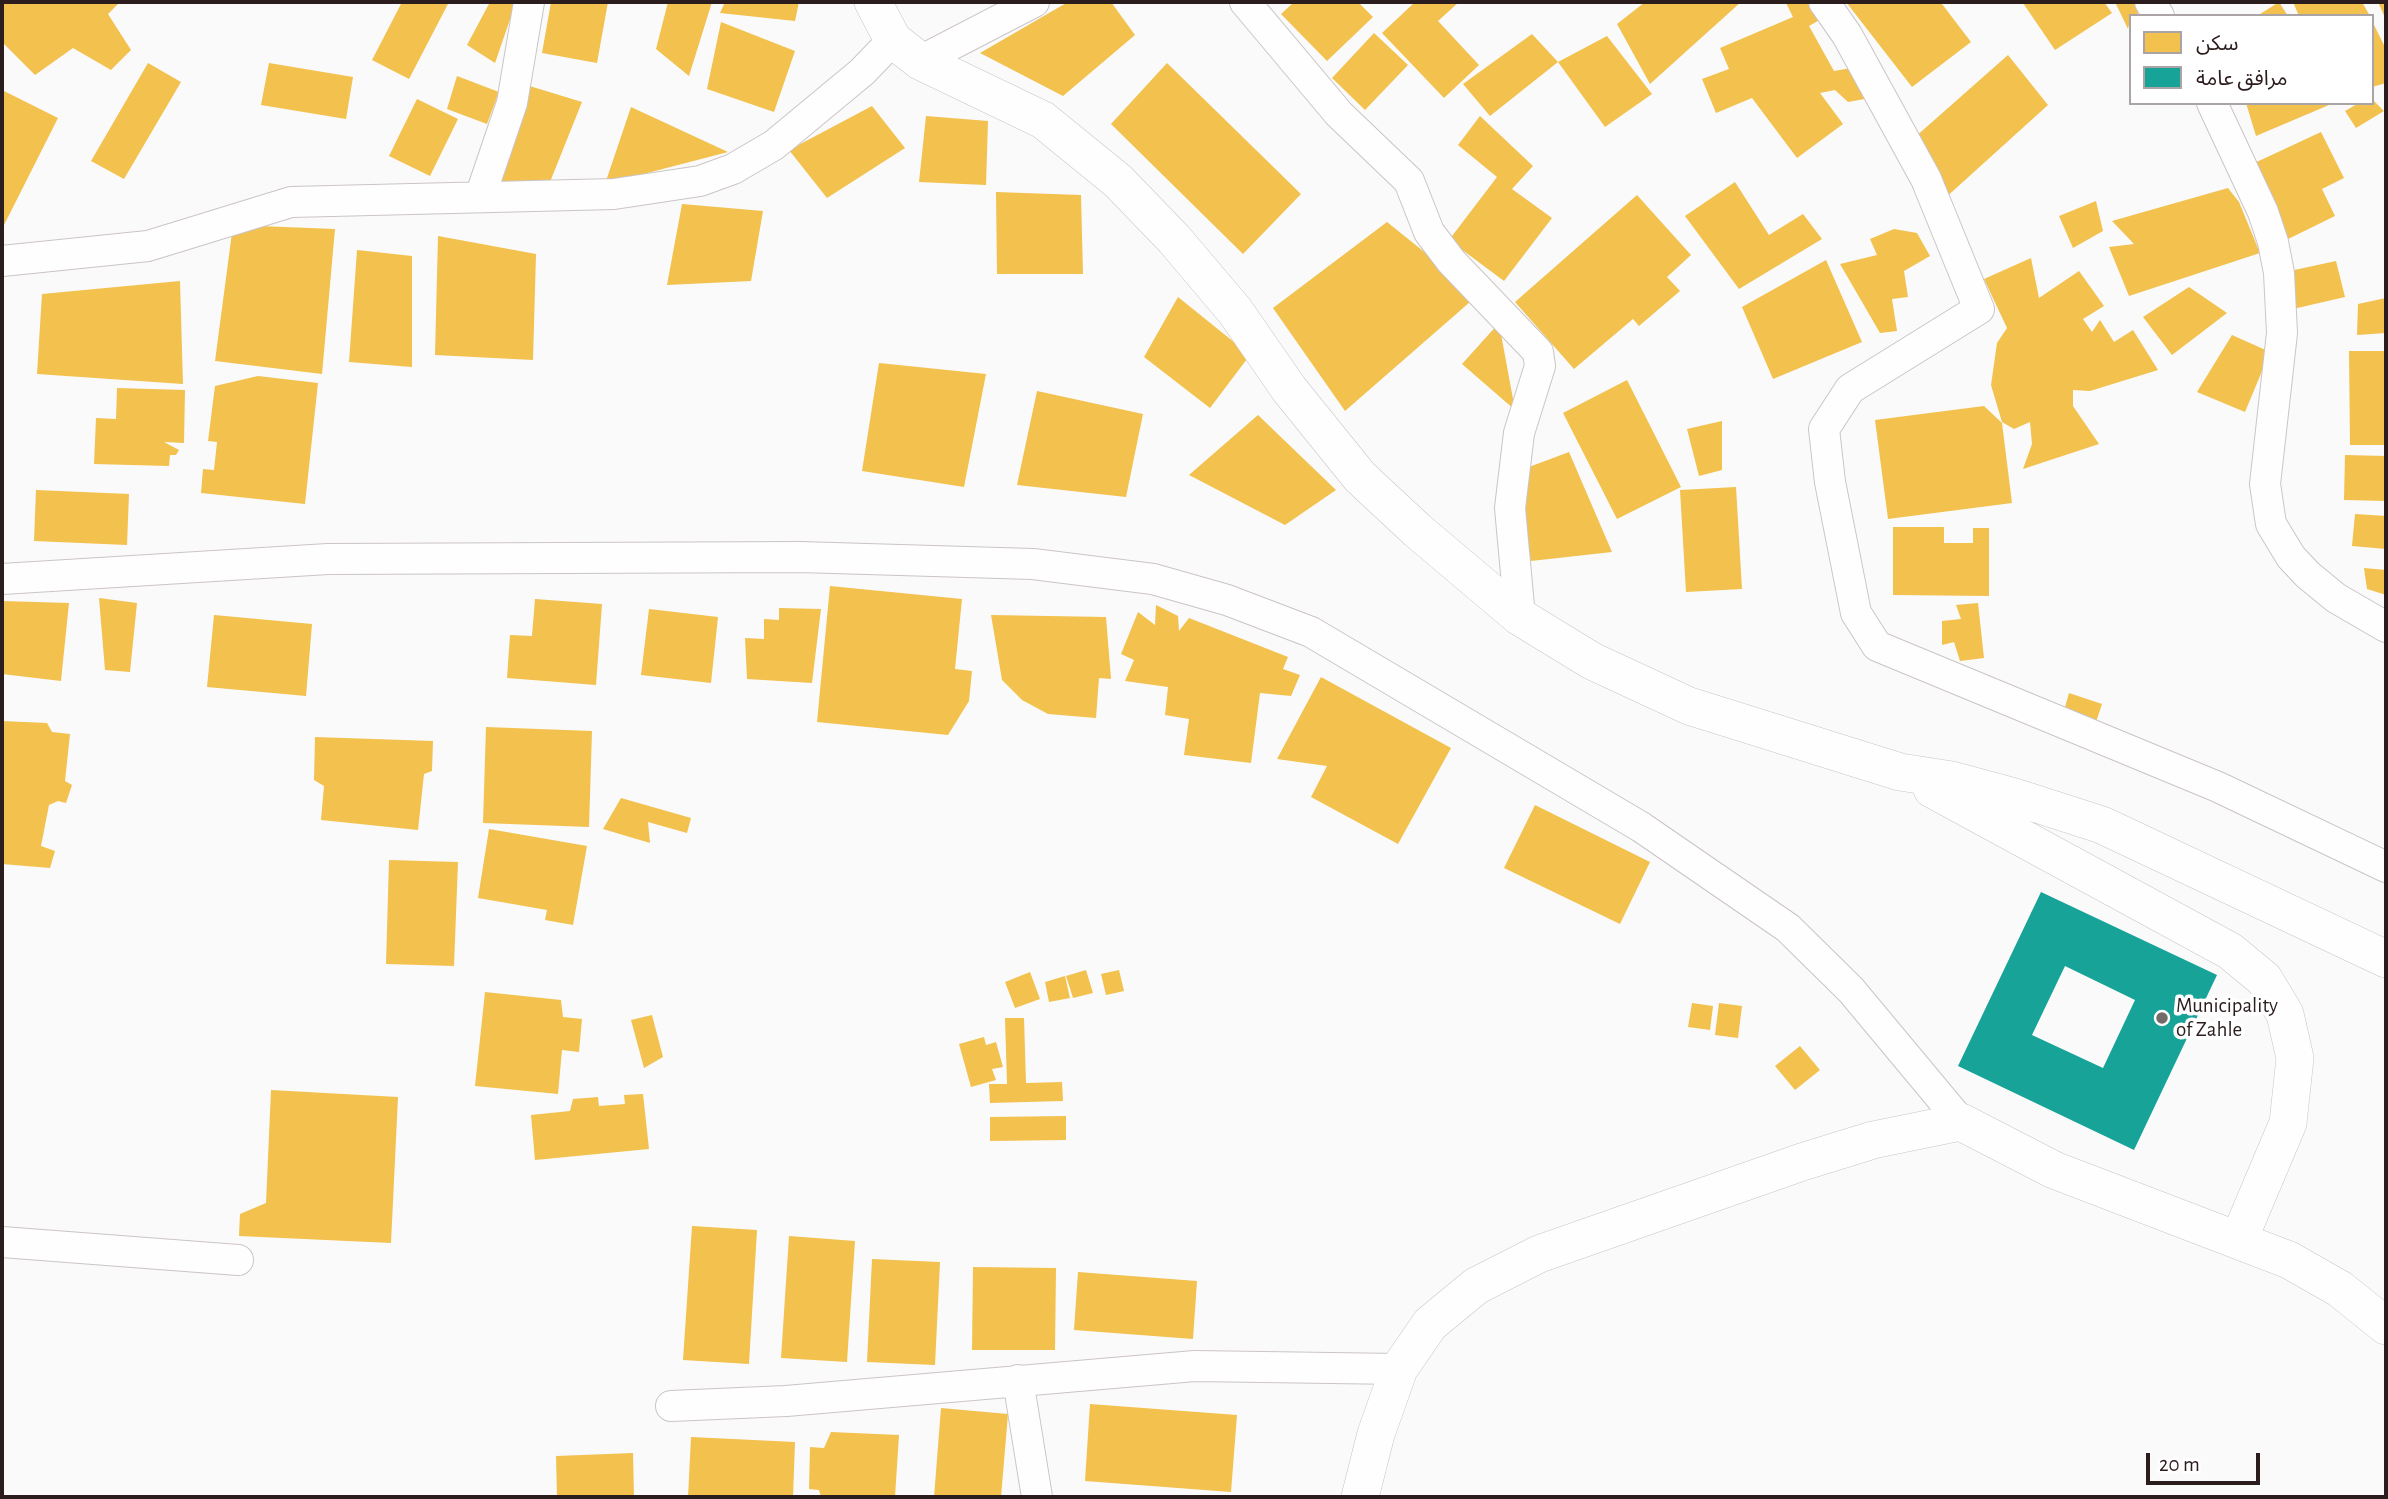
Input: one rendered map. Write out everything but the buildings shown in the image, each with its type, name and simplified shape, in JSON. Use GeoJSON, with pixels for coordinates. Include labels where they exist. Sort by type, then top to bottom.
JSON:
{"type":"FeatureCollection","features":[{"type":"Feature","properties":{"kind":"street"},"geometry":{"type":"LineString","coordinates":[[480,197],[512,103],[529,2]]}},
{"type":"Feature","properties":{"kind":"street"},"geometry":{"type":"LineString","coordinates":[[873,2],[906,50],[1043,120],[1118,181],[1174,239],[1235,311],[1289,389],[1360,477],[1418,531],[1520,617],[1592,662],[1689,706],[1900,772],[1952,780],[2102,825],[2386,959]]}},
{"type":"Feature","properties":{"kind":"street"},"geometry":{"type":"LineString","coordinates":[[2,261],[148,246],[291,202],[614,194],[700,181],[733,169],[774,145],[862,72],[906,50],[1034,2]]}},
{"type":"Feature","properties":{"kind":"street"},"geometry":{"type":"LineString","coordinates":[[1245,2],[1339,114],[1409,181],[1429,232],[1451,261],[1538,352],[1540,366],[1517,444],[1510,508],[1520,617]]}},
{"type":"Feature","properties":{"kind":"street"},"geometry":{"type":"LineString","coordinates":[[1824,2],[1847,35],[1926,179],[1979,309],[1850,389],[1824,429],[1830,482],[1856,613],[1877,646],[2218,787],[2386,867]]}},
{"type":"Feature","properties":{"kind":"street"},"geometry":{"type":"LineString","coordinates":[[2212,105],[2263,212],[2273,242],[2279,274],[2282,333],[2265,484],[2271,524],[2291,557],[2308,575],[2336,598],[2386,627]]}},
{"type":"Feature","properties":{"kind":"street"},"geometry":{"type":"LineString","coordinates":[[2,579],[328,559],[800,557],[1033,564],[1153,579],[1227,600],[1311,632],[1641,827],[1788,929],[1852,990],[1961,1122],[2054,1170],[2290,1260],[2340,1289],[2386,1326]]}},
{"type":"Feature","properties":{"kind":"street"},"geometry":{"type":"LineString","coordinates":[[1900,772],[2230,951],[2264,979],[2285,1014],[2295,1058],[2288,1123],[2239,1240]]}},
{"type":"Feature","properties":{"kind":"street"},"geometry":{"type":"LineString","coordinates":[[1360,1497],[1376,1434],[1399,1369],[1430,1324],[1476,1286],[1539,1254],[1802,1162],[1873,1140],[1961,1122]]}},
{"type":"Feature","properties":{"kind":"street"},"geometry":{"type":"LineString","coordinates":[[2,1242],[238,1259]]}},
{"type":"Feature","properties":{"kind":"street"},"geometry":{"type":"LineString","coordinates":[[671,1406],[786,1401],[1195,1366],[1399,1369]]}},
{"type":"Feature","properties":{"kind":"street"},"geometry":{"type":"LineString","coordinates":[[1018,1380],[1037,1497]]}},
{"type":"Feature","properties":{"kind":"place","name":"Municipality of Zahle"},"geometry":{"type":"Point","coordinates":[2162,1018]}}]}
